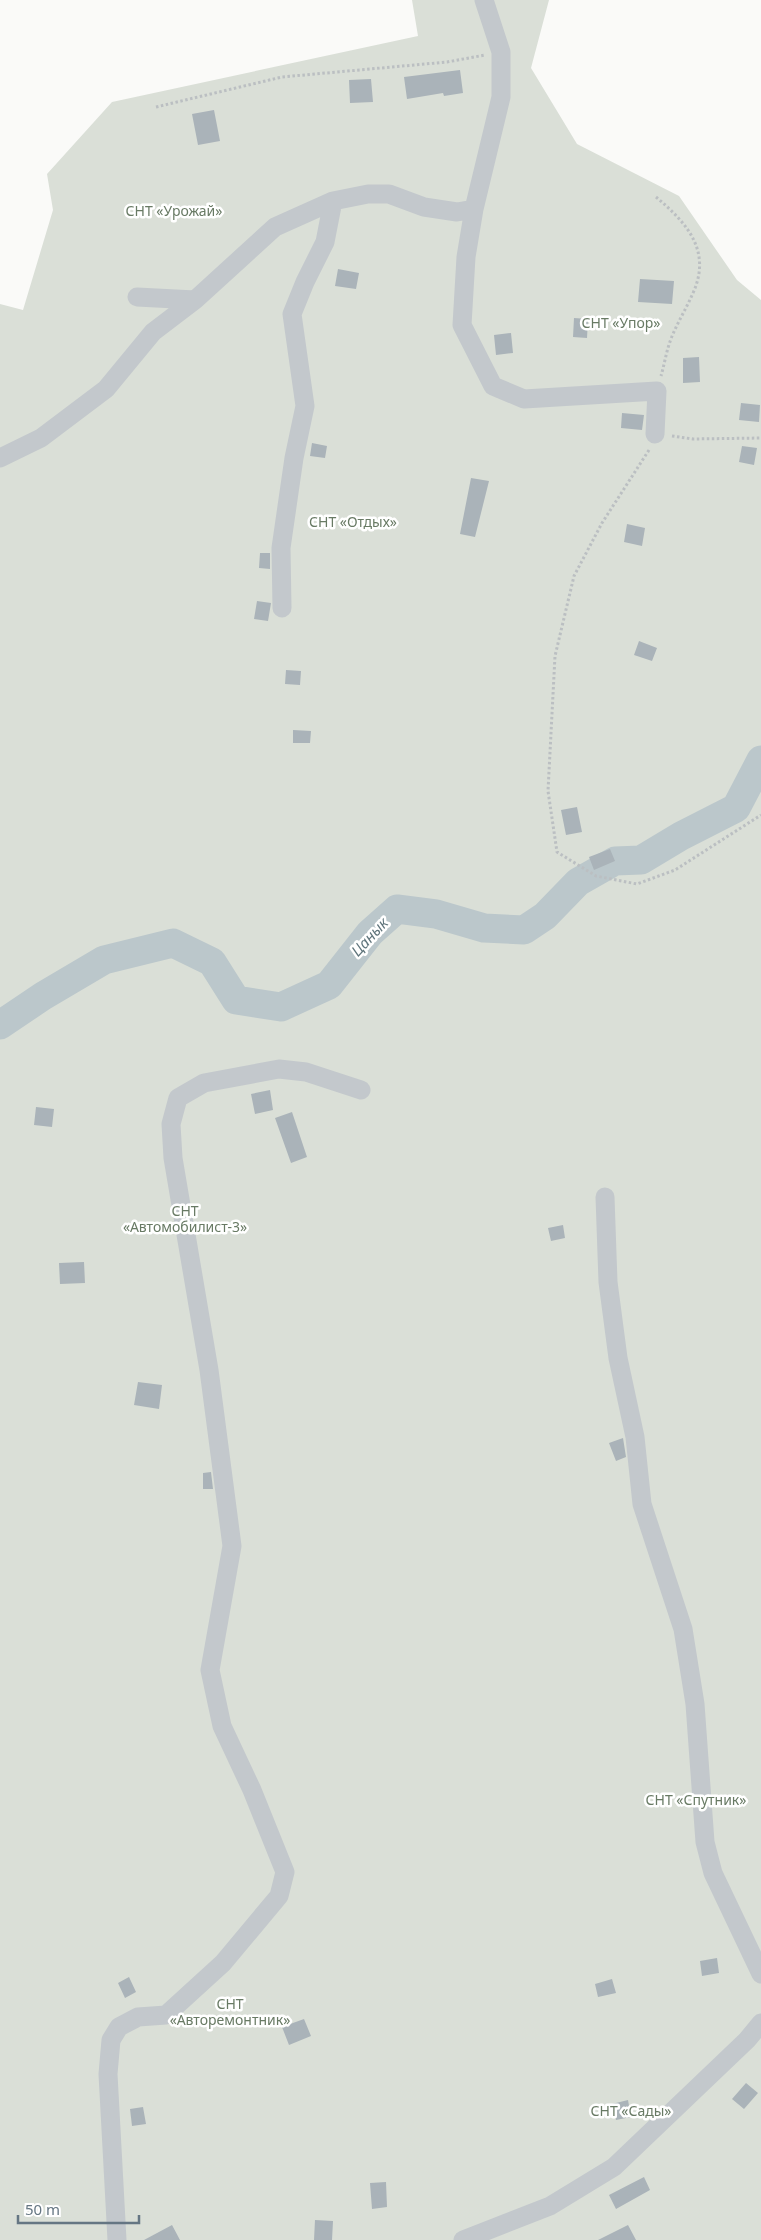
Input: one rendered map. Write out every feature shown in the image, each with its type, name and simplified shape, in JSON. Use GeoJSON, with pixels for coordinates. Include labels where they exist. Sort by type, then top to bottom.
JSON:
{"type":"FeatureCollection","features":[{"type":"Feature","properties":{"kind":"street"},"geometry":{"type":"LineString","coordinates":[[484,0],[501,52],[501,96],[474,209],[466,257],[462,325],[493,386],[524,399],[657,391],[655,434]]}},
{"type":"Feature","properties":{"kind":"street"},"geometry":{"type":"LineString","coordinates":[[0,458],[41,438],[106,389],[153,332],[195,300],[275,227],[333,201],[368,194],[389,194],[424,207],[457,212],[474,209]]}},
{"type":"Feature","properties":{"kind":"street"},"geometry":{"type":"LineString","coordinates":[[282,608],[281,548],[294,458],[304,406],[292,314],[305,282],[325,242],[333,201]]}},
{"type":"Feature","properties":{"kind":"street"},"geometry":{"type":"LineString","coordinates":[[137,297],[195,300]]}},
{"type":"Feature","properties":{"kind":"street"},"geometry":{"type":"LineString","coordinates":[[117,2240],[108,2074],[111,2040],[119,2027],[138,2017],[166,2015],[223,1963],[280,1896],[285,1872],[252,1790],[222,1726],[210,1670],[232,1546],[209,1370],[173,1158],[171,1124],[178,1098],[204,1083],[278,1069],[306,1072],[361,1090]]}},
{"type":"Feature","properties":{"kind":"street"},"geometry":{"type":"LineString","coordinates":[[605,1197],[608,1282],[618,1358],[636,1437],[642,1504],[683,1630],[695,1704],[705,1842],[713,1873],[761,1974]]}},
{"type":"Feature","properties":{"kind":"street"},"geometry":{"type":"LineString","coordinates":[[463,2240],[550,2206],[614,2167],[741,2047],[761,2023]]}},
{"type":"Feature","properties":{"kind":"path"},"geometry":{"type":"LineString","coordinates":[[156,107],[282,77],[447,62],[501,52]]}},
{"type":"Feature","properties":{"kind":"path"},"geometry":{"type":"LineString","coordinates":[[656,197],[677,214],[692,234],[701,259],[695,290],[672,336],[657,391]]}},
{"type":"Feature","properties":{"kind":"path"},"geometry":{"type":"LineString","coordinates":[[761,438],[692,439],[655,434],[649,450],[602,523],[574,576],[555,656],[548,792],[557,852],[596,876],[638,884],[675,870],[761,814]]}},
{"type":"Feature","properties":{"kind":"green space"},"geometry":{"type":"Polygon","coordinates":[[[412,0],[549,0],[531,68],[577,144],[679,196],[737,280],[761,300],[761,2240],[0,2240],[0,304],[23,310],[53,210],[47,174],[112,102],[418,36],[412,0]]]}},
{"type":"Feature","properties":{"kind":"building"},"geometry":{"type":"Polygon","coordinates":[[[460,70],[463,93],[444,96],[443,93],[407,99],[404,77],[460,70]]]}},
{"type":"Feature","properties":{"kind":"building"},"geometry":{"type":"Polygon","coordinates":[[[371,79],[373,102],[350,103],[349,80],[371,79]]]}},
{"type":"Feature","properties":{"kind":"building"},"geometry":{"type":"Polygon","coordinates":[[[214,110],[220,141],[198,145],[192,114],[214,110]]]}},
{"type":"Feature","properties":{"kind":"building"},"geometry":{"type":"Polygon","coordinates":[[[338,269],[359,273],[356,289],[335,286],[338,269]]]}},
{"type":"Feature","properties":{"kind":"building"},"geometry":{"type":"Polygon","coordinates":[[[640,279],[674,281],[672,304],[638,302],[640,279]]]}},
{"type":"Feature","properties":{"kind":"building"},"geometry":{"type":"Polygon","coordinates":[[[574,318],[588,319],[587,338],[573,337],[574,318]]]}},
{"type":"Feature","properties":{"kind":"building"},"geometry":{"type":"Polygon","coordinates":[[[511,333],[513,353],[496,355],[494,335],[511,333]]]}},
{"type":"Feature","properties":{"kind":"building"},"geometry":{"type":"Polygon","coordinates":[[[699,357],[700,382],[683,383],[683,358],[699,357]]]}},
{"type":"Feature","properties":{"kind":"building"},"geometry":{"type":"Polygon","coordinates":[[[741,403],[760,405],[759,422],[739,420],[741,403]]]}},
{"type":"Feature","properties":{"kind":"building"},"geometry":{"type":"Polygon","coordinates":[[[622,413],[644,415],[642,430],[621,428],[622,413]]]}},
{"type":"Feature","properties":{"kind":"building"},"geometry":{"type":"Polygon","coordinates":[[[312,443],[327,446],[325,458],[310,456],[312,443]]]}},
{"type":"Feature","properties":{"kind":"building"},"geometry":{"type":"Polygon","coordinates":[[[742,446],[757,448],[754,465],[739,462],[742,446]]]}},
{"type":"Feature","properties":{"kind":"building"},"geometry":{"type":"Polygon","coordinates":[[[471,478],[489,481],[475,537],[460,534],[471,478]]]}},
{"type":"Feature","properties":{"kind":"building"},"geometry":{"type":"Polygon","coordinates":[[[627,524],[645,528],[642,546],[624,542],[627,524]]]}},
{"type":"Feature","properties":{"kind":"building"},"geometry":{"type":"Polygon","coordinates":[[[260,553],[270,553],[270,569],[259,568],[260,553]]]}},
{"type":"Feature","properties":{"kind":"building"},"geometry":{"type":"Polygon","coordinates":[[[257,601],[271,603],[268,621],[254,619],[257,601]]]}},
{"type":"Feature","properties":{"kind":"building"},"geometry":{"type":"Polygon","coordinates":[[[639,641],[657,648],[652,661],[634,655],[639,641]]]}},
{"type":"Feature","properties":{"kind":"building"},"geometry":{"type":"Polygon","coordinates":[[[286,670],[301,671],[300,685],[285,684],[286,670]]]}},
{"type":"Feature","properties":{"kind":"building"},"geometry":{"type":"Polygon","coordinates":[[[293,730],[311,731],[310,743],[293,743],[293,730]]]}},
{"type":"Feature","properties":{"kind":"building"},"geometry":{"type":"Polygon","coordinates":[[[577,807],[582,832],[566,835],[561,810],[577,807]]]}},
{"type":"Feature","properties":{"kind":"building"},"geometry":{"type":"Polygon","coordinates":[[[610,849],[615,861],[594,870],[589,857],[610,849]]]}},
{"type":"Feature","properties":{"kind":"building"},"geometry":{"type":"Polygon","coordinates":[[[270,1090],[273,1110],[255,1114],[251,1094],[270,1090]]]}},
{"type":"Feature","properties":{"kind":"building"},"geometry":{"type":"Polygon","coordinates":[[[36,1107],[54,1109],[52,1127],[34,1125],[36,1107]]]}},
{"type":"Feature","properties":{"kind":"building"},"geometry":{"type":"Polygon","coordinates":[[[292,1112],[307,1157],[291,1163],[275,1118],[292,1112]]]}},
{"type":"Feature","properties":{"kind":"building"},"geometry":{"type":"Polygon","coordinates":[[[563,1225],[565,1238],[551,1241],[548,1228],[563,1225]]]}},
{"type":"Feature","properties":{"kind":"building"},"geometry":{"type":"Polygon","coordinates":[[[84,1262],[85,1283],[60,1284],[59,1263],[84,1262]]]}},
{"type":"Feature","properties":{"kind":"building"},"geometry":{"type":"Polygon","coordinates":[[[138,1382],[162,1385],[159,1409],[134,1405],[138,1382]]]}},
{"type":"Feature","properties":{"kind":"building"},"geometry":{"type":"Polygon","coordinates":[[[623,1438],[626,1457],[616,1461],[609,1443],[623,1438]]]}},
{"type":"Feature","properties":{"kind":"building"},"geometry":{"type":"Polygon","coordinates":[[[211,1472],[213,1489],[203,1489],[203,1473],[211,1472]]]}},
{"type":"Feature","properties":{"kind":"building"},"geometry":{"type":"Polygon","coordinates":[[[717,1958],[719,1973],[702,1976],[700,1961],[717,1958]]]}},
{"type":"Feature","properties":{"kind":"building"},"geometry":{"type":"Polygon","coordinates":[[[129,1977],[136,1992],[125,1998],[118,1983],[129,1977]]]}},
{"type":"Feature","properties":{"kind":"building"},"geometry":{"type":"Polygon","coordinates":[[[612,1979],[616,1993],[598,1997],[595,1984],[612,1979]]]}},
{"type":"Feature","properties":{"kind":"building"},"geometry":{"type":"Polygon","coordinates":[[[304,2019],[311,2036],[289,2045],[282,2027],[304,2019]]]}},
{"type":"Feature","properties":{"kind":"building"},"geometry":{"type":"Polygon","coordinates":[[[746,2083],[758,2093],[744,2109],[732,2099],[746,2083]]]}},
{"type":"Feature","properties":{"kind":"building"},"geometry":{"type":"Polygon","coordinates":[[[628,2100],[631,2117],[616,2120],[612,2104],[628,2100]]]}},
{"type":"Feature","properties":{"kind":"building"},"geometry":{"type":"Polygon","coordinates":[[[143,2107],[146,2124],[132,2126],[130,2109],[143,2107]]]}},
{"type":"Feature","properties":{"kind":"building"},"geometry":{"type":"Polygon","coordinates":[[[644,2177],[650,2190],[616,2209],[609,2195],[644,2177]]]}},
{"type":"Feature","properties":{"kind":"building"},"geometry":{"type":"Polygon","coordinates":[[[386,2182],[387,2207],[372,2209],[370,2183],[386,2182]]]}},
{"type":"Feature","properties":{"kind":"building"},"geometry":{"type":"Polygon","coordinates":[[[315,2220],[333,2221],[332,2240],[314,2240],[315,2220]]]}},
{"type":"Feature","properties":{"kind":"building"},"geometry":{"type":"Polygon","coordinates":[[[172,2225],[180,2240],[144,2240],[172,2225]]]}},
{"type":"Feature","properties":{"kind":"building"},"geometry":{"type":"Polygon","coordinates":[[[628,2225],[636,2240],[598,2240],[628,2225]]]}},
{"type":"Feature","properties":{"kind":"waterway","name":"Цанык"},"geometry":{"type":"LineString","coordinates":[[0,1025],[43,996],[104,960],[173,943],[212,962],[236,1000],[281,1007],[329,985],[370,933],[397,909],[436,914],[484,928],[524,930],[545,916],[578,882],[615,861],[641,860],[681,836],[736,808],[761,760]]}},
{"type":"Feature","properties":{"kind":"park label","name":"СНТ «Урожай»"},"geometry":{"type":"Point","coordinates":[174,211]}},
{"type":"Feature","properties":{"kind":"park label","name":"СНТ «Упор»"},"geometry":{"type":"Point","coordinates":[621,323]}},
{"type":"Feature","properties":{"kind":"park label","name":"СНТ «Отдых»"},"geometry":{"type":"Point","coordinates":[353,522]}},
{"type":"Feature","properties":{"kind":"park label","name":"СНТ «Автомобилист-3»"},"geometry":{"type":"Point","coordinates":[185,1220]}},
{"type":"Feature","properties":{"kind":"park label","name":"СНТ «Спутник»"},"geometry":{"type":"Point","coordinates":[696,1800]}},
{"type":"Feature","properties":{"kind":"park label","name":"СНТ «Авторемонтник»"},"geometry":{"type":"Point","coordinates":[230,2012]}},
{"type":"Feature","properties":{"kind":"park label","name":"СНТ «Сады»"},"geometry":{"type":"Point","coordinates":[631,2111]}}]}
